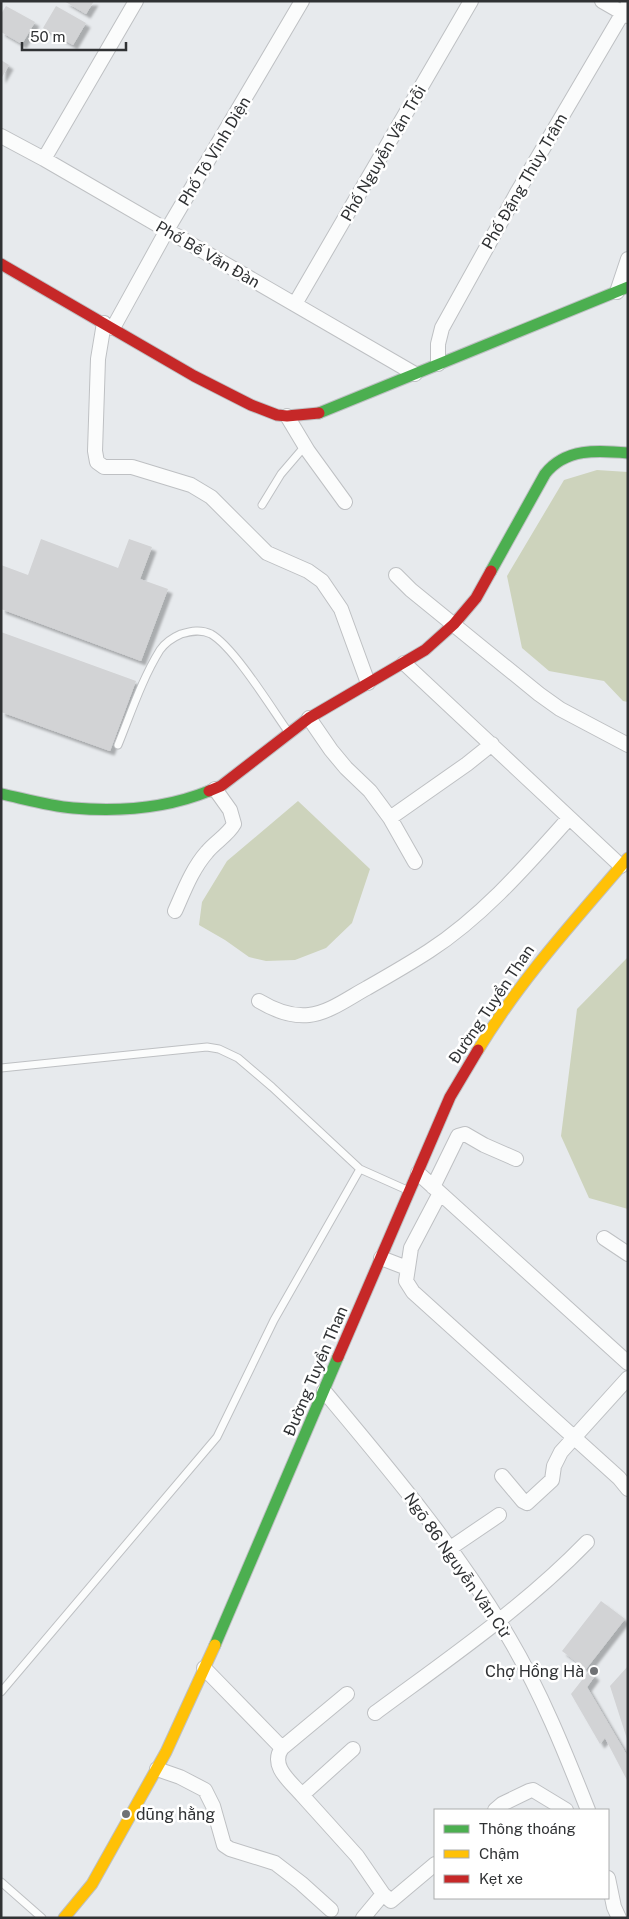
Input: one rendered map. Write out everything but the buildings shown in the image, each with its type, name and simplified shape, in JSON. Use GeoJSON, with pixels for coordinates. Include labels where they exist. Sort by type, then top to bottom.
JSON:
{"type":"FeatureCollection","features":[{"type":"Feature","properties":{"kind":"street"},"geometry":{"type":"LineString","coordinates":[[44,159],[136,1]]}},
{"type":"Feature","properties":{"kind":"street","name":"Phố Tô Vĩnh Diện"},"geometry":{"type":"LineString","coordinates":[[302,1],[167,230],[108,325],[98,359],[95,451],[97,462],[104,467],[132,467],[192,485],[211,497],[267,553],[308,570],[322,581],[341,609],[368,683]]}},
{"type":"Feature","properties":{"kind":"street","name":"Phố Nguyễn Văn Trỗi"},"geometry":{"type":"LineString","coordinates":[[295,304],[471,1]]}},
{"type":"Feature","properties":{"kind":"street"},"geometry":{"type":"LineString","coordinates":[[602,1],[626,11]]}},
{"type":"Feature","properties":{"kind":"street","name":"Phố Đặng Thùy Trâm"},"geometry":{"type":"LineString","coordinates":[[438,364],[438,344],[442,328],[518,191],[626,11]]}},
{"type":"Feature","properties":{"kind":"street","name":"Phố Bế Văn Đàn"},"geometry":{"type":"LineString","coordinates":[[1,136],[415,374]]}},
{"type":"Feature","properties":{"kind":"street"},"geometry":{"type":"LineString","coordinates":[[1,264],[228,394],[277,415],[287,416],[317,414],[622,290],[628,259]]}},
{"type":"Feature","properties":{"kind":"street"},"geometry":{"type":"LineString","coordinates":[[287,416],[305,446],[345,502]]}},
{"type":"Feature","properties":{"kind":"street"},"geometry":{"type":"LineString","coordinates":[[2,794],[73,808],[118,809],[148,807],[186,800],[215,789],[309,718],[404,663],[424,650],[454,624],[476,598],[548,468],[558,459],[582,453],[628,452]]}},
{"type":"Feature","properties":{"kind":"street"},"geometry":{"type":"LineString","coordinates":[[396,575],[497,660],[553,704],[628,745]]}},
{"type":"Feature","properties":{"kind":"street"},"geometry":{"type":"LineString","coordinates":[[404,663],[492,744],[568,818],[624,862]]}},
{"type":"Feature","properties":{"kind":"street"},"geometry":{"type":"LineString","coordinates":[[309,718],[346,768],[370,791],[390,818],[415,862]]}},
{"type":"Feature","properties":{"kind":"street"},"geometry":{"type":"LineString","coordinates":[[390,818],[467,764],[492,744]]}},
{"type":"Feature","properties":{"kind":"street"},"geometry":{"type":"LineString","coordinates":[[175,911],[198,864],[208,850],[231,830],[234,824],[230,810],[215,789]]}},
{"type":"Feature","properties":{"kind":"street"},"geometry":{"type":"LineString","coordinates":[[259,1002],[285,1013],[298,1016],[311,1015],[349,998],[430,951],[494,898],[538,853],[568,818]]}},
{"type":"Feature","properties":{"kind":"street","name":"Đường Tuyển Than"},"geometry":{"type":"LineString","coordinates":[[64,1918],[92,1884],[166,1752],[381,1258],[405,1190],[418,1173],[450,1097],[495,1022],[549,949],[624,862]]}},
{"type":"Feature","properties":{"kind":"street"},"geometry":{"type":"LineString","coordinates":[[516,1159],[484,1145],[465,1134],[458,1136],[410,1248],[406,1281],[413,1292],[619,1478],[628,1489]]}},
{"type":"Feature","properties":{"kind":"street"},"geometry":{"type":"LineString","coordinates":[[418,1173],[628,1363]]}},
{"type":"Feature","properties":{"kind":"street"},"geometry":{"type":"LineString","coordinates":[[604,1238],[628,1254]]}},
{"type":"Feature","properties":{"kind":"street"},"geometry":{"type":"LineString","coordinates":[[381,1258],[407,1268]]}},
{"type":"Feature","properties":{"kind":"street"},"geometry":{"type":"LineString","coordinates":[[502,1476],[523,1502],[527,1503],[552,1480],[554,1466],[561,1452],[628,1378]]}},
{"type":"Feature","properties":{"kind":"street","name":"Ngõ 86 Nguyễn Văn Cừ"},"geometry":{"type":"LineString","coordinates":[[324,1392],[403,1486],[479,1590],[499,1621],[557,1731],[588,1809]]}},
{"type":"Feature","properties":{"kind":"street"},"geometry":{"type":"LineString","coordinates":[[449,1549],[499,1515]]}},
{"type":"Feature","properties":{"kind":"street"},"geometry":{"type":"LineString","coordinates":[[375,1713],[499,1621],[564,1566],[587,1542]]}},
{"type":"Feature","properties":{"kind":"street"},"geometry":{"type":"LineString","coordinates":[[204,1668],[282,1748]]}},
{"type":"Feature","properties":{"kind":"street"},"geometry":{"type":"LineString","coordinates":[[347,1694],[282,1748],[277,1756],[278,1765],[302,1795],[357,1856],[388,1900],[395,1900],[434,1865]]}},
{"type":"Feature","properties":{"kind":"street"},"geometry":{"type":"LineString","coordinates":[[302,1795],[354,1749]]}},
{"type":"Feature","properties":{"kind":"street"},"geometry":{"type":"LineString","coordinates":[[157,1769],[180,1777],[205,1790],[213,1806],[224,1844],[230,1848],[276,1863],[331,1910]]}},
{"type":"Feature","properties":{"kind":"street"},"geometry":{"type":"LineString","coordinates":[[496,1809],[502,1804],[533,1790],[564,1809]]}},
{"type":"Feature","properties":{"kind":"street"},"geometry":{"type":"LineString","coordinates":[[609,1883],[618,1918]]}},
{"type":"Feature","properties":{"kind":"street"},"geometry":{"type":"LineString","coordinates":[[363,1918],[383,1894]]}},
{"type":"Feature","properties":{"kind":"lane"},"geometry":{"type":"LineString","coordinates":[[262,505],[281,474],[305,446]]}},
{"type":"Feature","properties":{"kind":"lane"},"geometry":{"type":"LineString","coordinates":[[118,745],[144,682],[161,648],[174,637],[190,631],[209,633],[220,640],[289,733]]}},
{"type":"Feature","properties":{"kind":"lane"},"geometry":{"type":"LineString","coordinates":[[1,1068],[194,1048],[220,1049],[238,1058],[252,1069],[360,1168],[405,1190]]}},
{"type":"Feature","properties":{"kind":"lane"},"geometry":{"type":"LineString","coordinates":[[1,1692],[217,1437],[274,1320],[360,1168]]}},
{"type":"Feature","properties":{"kind":"lane"},"geometry":{"type":"LineString","coordinates":[[1,1882],[42,1918]]}},
{"type":"Feature","properties":{"kind":"green space"},"geometry":{"type":"Polygon","coordinates":[[[597,470],[628,472],[628,702],[623,701],[604,681],[549,671],[522,648],[507,576],[564,480],[597,470]]]}},
{"type":"Feature","properties":{"kind":"green space"},"geometry":{"type":"Polygon","coordinates":[[[298,801],[370,869],[352,923],[326,948],[295,960],[266,961],[249,957],[199,925],[202,902],[227,861],[298,801]]]}},
{"type":"Feature","properties":{"kind":"green space"},"geometry":{"type":"Polygon","coordinates":[[[628,957],[628,1209],[589,1198],[561,1136],[577,1009],[628,957]]]}},
{"type":"Feature","properties":{"kind":"traffic: fast"},"geometry":{"type":"LineString","coordinates":[[319,413],[628,287]]}},
{"type":"Feature","properties":{"kind":"traffic: fast"},"geometry":{"type":"LineString","coordinates":[[491,571],[545,474],[553,466],[562,459],[572,455],[594,451],[628,453]]}},
{"type":"Feature","properties":{"kind":"traffic: fast"},"geometry":{"type":"LineString","coordinates":[[2,794],[64,807],[125,809],[160,805],[209,791]]}},
{"type":"Feature","properties":{"kind":"traffic: fast"},"geometry":{"type":"LineString","coordinates":[[215,1645],[338,1357]]}},
{"type":"Feature","properties":{"kind":"traffic: slow"},"geometry":{"type":"LineString","coordinates":[[478,1050],[494,1024],[530,975],[628,858]]}},
{"type":"Feature","properties":{"kind":"traffic: slow"},"geometry":{"type":"LineString","coordinates":[[64,1918],[92,1884],[166,1752],[215,1645]]}},
{"type":"Feature","properties":{"kind":"traffic: jam"},"geometry":{"type":"LineString","coordinates":[[1,264],[194,376],[251,405],[277,415],[319,413]]}},
{"type":"Feature","properties":{"kind":"traffic: jam"},"geometry":{"type":"LineString","coordinates":[[209,791],[221,786],[309,718],[425,650],[454,624],[476,598],[491,571]]}},
{"type":"Feature","properties":{"kind":"traffic: jam"},"geometry":{"type":"LineString","coordinates":[[338,1357],[450,1097],[478,1050]]}},
{"type":"Feature","properties":{"kind":"place","name":"Chợ Hồng Hà"},"geometry":{"type":"Point","coordinates":[594,1671]}},
{"type":"Feature","properties":{"kind":"place","name":"dũng hằng"},"geometry":{"type":"Point","coordinates":[126,1814]}}]}
